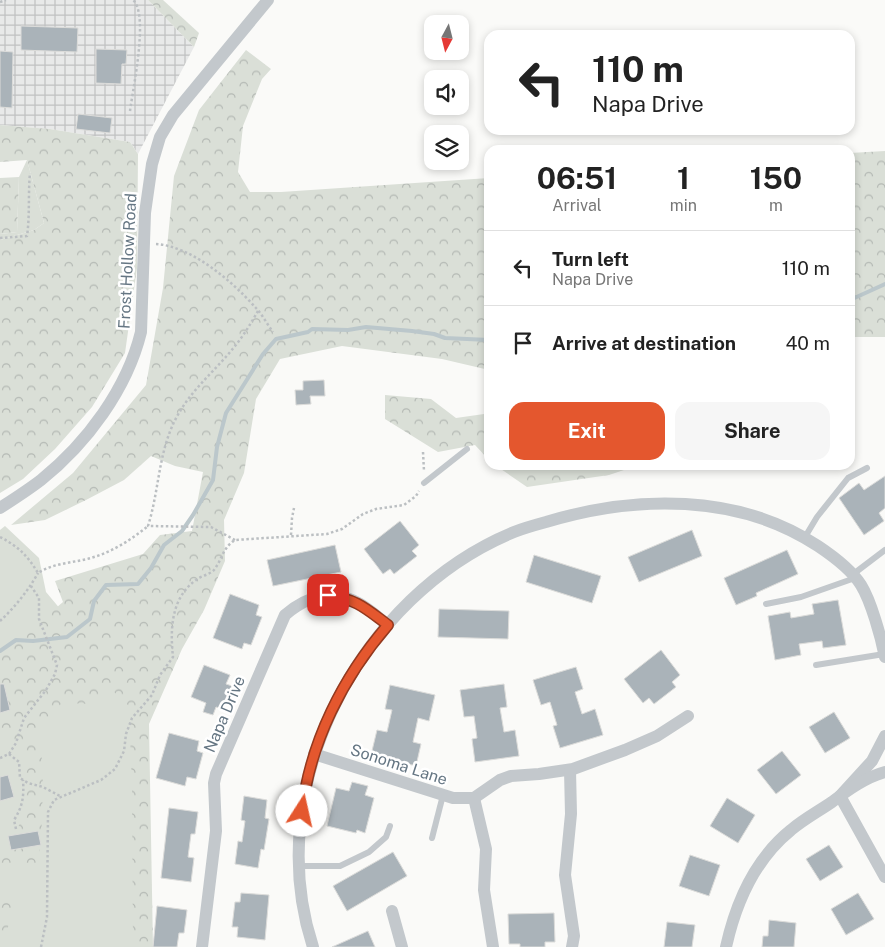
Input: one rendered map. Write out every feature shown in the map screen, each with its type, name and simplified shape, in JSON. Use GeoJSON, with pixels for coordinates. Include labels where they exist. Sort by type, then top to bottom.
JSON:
{"type":"FeatureCollection","features":[{"type":"Feature","properties":{"kind":"street","name":"Frost Hollow Road"},"geometry":{"type":"LineString","coordinates":[[0,508],[41,480],[62,462],[89,431],[128,371],[136,351],[140,332],[144,213],[147,188],[160,137],[173,115],[268,0]]}},
{"type":"Feature","properties":{"kind":"street"},"geometry":{"type":"LineString","coordinates":[[313,947],[305,916],[298,849],[304,797],[314,754],[328,718],[352,673],[388,625],[410,600],[440,575],[486,546],[528,527],[611,506],[664,502],[710,506],[762,518],[805,538],[835,558],[861,584],[882,631],[885,656]]}},
{"type":"Feature","properties":{"kind":"street","name":"Napa Drive"},"geometry":{"type":"LineString","coordinates":[[202,947],[216,831],[214,783],[216,774],[285,615],[306,600],[328,595],[346,598],[359,604],[388,625]]}},
{"type":"Feature","properties":{"kind":"street"},"geometry":{"type":"LineString","coordinates":[[493,947],[484,890],[486,849],[474,798],[500,780],[511,776],[570,770],[625,750],[657,736],[688,716]]}},
{"type":"Feature","properties":{"kind":"street"},"geometry":{"type":"LineString","coordinates":[[840,796],[872,761],[885,736]]}},
{"type":"Feature","properties":{"kind":"street","name":"Sonoma Lane"},"geometry":{"type":"LineString","coordinates":[[314,754],[453,798],[474,798]]}},
{"type":"Feature","properties":{"kind":"street"},"geometry":{"type":"LineString","coordinates":[[570,770],[571,814],[565,875],[574,936],[572,947]]}},
{"type":"Feature","properties":{"kind":"street"},"geometry":{"type":"LineString","coordinates":[[726,947],[735,913],[745,890],[761,862],[791,830],[864,780],[885,772]]}},
{"type":"Feature","properties":{"kind":"street"},"geometry":{"type":"LineString","coordinates":[[840,796],[885,877]]}},
{"type":"Feature","properties":{"kind":"street"},"geometry":{"type":"LineString","coordinates":[[392,911],[402,947]]}},
{"type":"Feature","properties":{"kind":"lane"},"geometry":{"type":"LineString","coordinates":[[424,483],[467,449]]}},
{"type":"Feature","properties":{"kind":"lane"},"geometry":{"type":"LineString","coordinates":[[805,538],[816,517],[848,478],[867,468]]}},
{"type":"Feature","properties":{"kind":"lane"},"geometry":{"type":"LineString","coordinates":[[766,604],[801,597],[853,576],[885,550]]}},
{"type":"Feature","properties":{"kind":"lane"},"geometry":{"type":"LineString","coordinates":[[816,665],[885,656]]}},
{"type":"Feature","properties":{"kind":"lane"},"geometry":{"type":"LineString","coordinates":[[432,838],[443,795]]}},
{"type":"Feature","properties":{"kind":"lane"},"geometry":{"type":"LineString","coordinates":[[299,866],[340,866],[369,852],[386,837],[390,826]]}},
{"type":"Feature","properties":{"kind":"path"},"geometry":{"type":"LineString","coordinates":[[0,2],[6,0]]}},
{"type":"Feature","properties":{"kind":"path"},"geometry":{"type":"LineString","coordinates":[[130,110],[141,27],[137,4],[133,0]]}},
{"type":"Feature","properties":{"kind":"path"},"geometry":{"type":"LineString","coordinates":[[0,238],[27,236],[30,173]]}},
{"type":"Feature","properties":{"kind":"path"},"geometry":{"type":"LineString","coordinates":[[144,243],[172,246],[217,271],[258,311],[272,332]]}},
{"type":"Feature","properties":{"kind":"path"},"geometry":{"type":"LineString","coordinates":[[0,621],[14,608],[31,586],[38,573],[47,567],[95,557],[132,540],[148,526],[154,506],[158,472],[164,446],[178,414],[196,388],[236,345],[258,311]]}},
{"type":"Feature","properties":{"kind":"path"},"geometry":{"type":"LineString","coordinates":[[41,947],[47,916],[48,812],[54,800],[60,796],[101,780],[115,769],[124,750],[126,734],[132,718],[152,695],[160,675],[173,657],[171,638],[173,618],[181,593],[196,580],[213,571],[230,543],[235,540],[327,534],[342,529],[363,514],[376,509],[404,505],[416,496],[424,483],[422,452]]}},
{"type":"Feature","properties":{"kind":"path"},"geometry":{"type":"LineString","coordinates":[[291,536],[294,508]]}},
{"type":"Feature","properties":{"kind":"path"},"geometry":{"type":"LineString","coordinates":[[148,526],[211,527],[235,540]]}},
{"type":"Feature","properties":{"kind":"path"},"geometry":{"type":"LineString","coordinates":[[0,537],[18,547],[28,556],[38,573]]}},
{"type":"Feature","properties":{"kind":"path"},"geometry":{"type":"LineString","coordinates":[[0,758],[9,754],[16,743],[24,718],[46,690],[55,674],[57,664],[38,619],[38,598],[31,586]]}},
{"type":"Feature","properties":{"kind":"path"},"geometry":{"type":"LineString","coordinates":[[9,754],[19,762],[20,778],[60,796]]}},
{"type":"Feature","properties":{"kind":"path"},"geometry":{"type":"LineString","coordinates":[[16,829],[14,820],[21,810],[24,797],[23,780]]}},
{"type":"Feature","properties":{"kind":"shaded area"},"geometry":{"type":"Polygon","coordinates":[[[0,0],[148,0],[194,47],[138,154],[130,142],[50,129],[0,125],[0,0]]]}},
{"type":"Feature","properties":{"kind":"green space"},"geometry":{"type":"Polygon","coordinates":[[[148,0],[163,0],[199,33],[194,47],[148,0]]]}},
{"type":"Feature","properties":{"kind":"green space"},"geometry":{"type":"Polygon","coordinates":[[[246,50],[271,69],[262,79],[243,126],[238,172],[250,192],[281,192],[484,178],[484,369],[442,359],[342,346],[280,359],[256,399],[244,473],[224,520],[225,561],[204,610],[182,649],[149,724],[153,947],[133,947],[132,787],[129,706],[113,691],[96,704],[62,703],[37,728],[43,766],[42,823],[38,866],[6,866],[0,872],[0,845],[3,853],[22,820],[27,762],[0,738],[0,645],[30,630],[63,602],[55,581],[143,554],[160,535],[192,531],[203,472],[175,466],[151,456],[124,480],[86,500],[45,520],[11,525],[73,473],[146,385],[163,288],[174,176],[199,110],[246,50]]]}},
{"type":"Feature","properties":{"kind":"green space"},"geometry":{"type":"Polygon","coordinates":[[[0,125],[50,129],[130,142],[138,154],[137,268],[125,353],[92,407],[55,449],[23,479],[0,493],[0,240],[34,230],[44,223],[27,160],[0,162],[0,125]]]}},
{"type":"Feature","properties":{"kind":"green space"},"geometry":{"type":"Polygon","coordinates":[[[885,151],[885,337],[855,337],[855,153],[885,151]]]}},
{"type":"Feature","properties":{"kind":"green space"},"geometry":{"type":"Polygon","coordinates":[[[27,160],[44,223],[34,230],[0,240],[0,234],[17,232],[19,177],[27,160]]]}},
{"type":"Feature","properties":{"kind":"green space"},"geometry":{"type":"Polygon","coordinates":[[[19,177],[17,232],[0,234],[0,178],[19,177]]]}},
{"type":"Feature","properties":{"kind":"green space"},"geometry":{"type":"Polygon","coordinates":[[[385,395],[431,399],[456,418],[484,414],[484,455],[475,445],[438,452],[385,419],[385,395]]]}},
{"type":"Feature","properties":{"kind":"green space"},"geometry":{"type":"Polygon","coordinates":[[[502,470],[624,470],[609,475],[527,487],[502,470]]]}},
{"type":"Feature","properties":{"kind":"green space"},"geometry":{"type":"Polygon","coordinates":[[[5,526],[39,558],[46,592],[142,707],[143,947],[0,947],[0,530],[5,526]]]}},
{"type":"Feature","properties":{"kind":"green space"},"geometry":{"type":"Polygon","coordinates":[[[0,893],[12,901],[5,947],[0,947],[0,893]]]}},
{"type":"Feature","properties":{"kind":"building"},"geometry":{"type":"Polygon","coordinates":[[[21,26],[78,28],[77,52],[21,50],[21,26]]]}},
{"type":"Feature","properties":{"kind":"building"},"geometry":{"type":"Polygon","coordinates":[[[96,49],[127,50],[126,64],[122,64],[121,84],[96,83],[96,49]]]}},
{"type":"Feature","properties":{"kind":"building"},"geometry":{"type":"Polygon","coordinates":[[[0,51],[13,52],[12,108],[0,107],[0,51]]]}},
{"type":"Feature","properties":{"kind":"building"},"geometry":{"type":"Polygon","coordinates":[[[78,114],[112,118],[110,133],[76,129],[78,114]]]}},
{"type":"Feature","properties":{"kind":"building"},"geometry":{"type":"Polygon","coordinates":[[[324,380],[325,396],[310,396],[311,404],[296,405],[295,390],[303,390],[303,381],[324,380]]]}},
{"type":"Feature","properties":{"kind":"building"},"geometry":{"type":"Polygon","coordinates":[[[885,476],[885,508],[879,513],[884,521],[864,535],[839,498],[859,483],[864,490],[885,476]]]}},
{"type":"Feature","properties":{"kind":"building"},"geometry":{"type":"Polygon","coordinates":[[[400,521],[419,545],[412,551],[417,556],[394,574],[390,569],[383,574],[364,549],[400,521]]]}},
{"type":"Feature","properties":{"kind":"building"},"geometry":{"type":"Polygon","coordinates":[[[692,530],[702,556],[639,582],[628,557],[692,530]]]}},
{"type":"Feature","properties":{"kind":"building"},"geometry":{"type":"Polygon","coordinates":[[[335,545],[341,572],[273,586],[267,560],[335,545]]]}},
{"type":"Feature","properties":{"kind":"building"},"geometry":{"type":"Polygon","coordinates":[[[787,550],[798,574],[756,593],[757,596],[736,605],[724,578],[787,550]]]}},
{"type":"Feature","properties":{"kind":"building"},"geometry":{"type":"Polygon","coordinates":[[[534,555],[601,576],[592,603],[526,582],[534,555]]]}},
{"type":"Feature","properties":{"kind":"building"},"geometry":{"type":"Polygon","coordinates":[[[230,594],[259,605],[256,615],[262,617],[251,645],[244,643],[242,649],[213,638],[230,594]]]}},
{"type":"Feature","properties":{"kind":"building"},"geometry":{"type":"Polygon","coordinates":[[[838,600],[846,645],[823,648],[822,641],[799,644],[801,655],[775,660],[768,616],[790,612],[791,618],[814,614],[812,604],[838,600]]]}},
{"type":"Feature","properties":{"kind":"building"},"geometry":{"type":"Polygon","coordinates":[[[439,609],[509,611],[508,639],[438,637],[439,609]]]}},
{"type":"Feature","properties":{"kind":"building"},"geometry":{"type":"Polygon","coordinates":[[[661,650],[680,675],[672,682],[676,687],[654,704],[649,698],[643,703],[624,679],[661,650]]]}},
{"type":"Feature","properties":{"kind":"building"},"geometry":{"type":"Polygon","coordinates":[[[204,665],[230,675],[226,684],[232,686],[223,709],[216,707],[213,715],[203,712],[206,703],[191,697],[204,665]]]}},
{"type":"Feature","properties":{"kind":"building"},"geometry":{"type":"Polygon","coordinates":[[[576,667],[583,689],[575,692],[582,714],[595,709],[603,735],[560,748],[553,726],[557,725],[550,702],[541,705],[533,680],[576,667]]]}},
{"type":"Feature","properties":{"kind":"building"},"geometry":{"type":"Polygon","coordinates":[[[0,684],[4,684],[10,710],[0,713],[0,684]]]}},
{"type":"Feature","properties":{"kind":"building"},"geometry":{"type":"Polygon","coordinates":[[[504,684],[507,707],[500,708],[504,732],[515,730],[519,756],[475,762],[472,739],[477,738],[474,716],[464,717],[460,690],[504,684]]]}},
{"type":"Feature","properties":{"kind":"building"},"geometry":{"type":"Polygon","coordinates":[[[390,685],[435,695],[429,721],[418,718],[413,742],[421,744],[416,766],[371,755],[377,730],[387,732],[392,710],[385,709],[390,685]]]}},
{"type":"Feature","properties":{"kind":"building"},"geometry":{"type":"Polygon","coordinates":[[[834,712],[850,738],[825,753],[809,727],[834,712]]]}},
{"type":"Feature","properties":{"kind":"building"},"geometry":{"type":"Polygon","coordinates":[[[169,733],[199,741],[197,751],[203,753],[196,779],[187,777],[185,786],[156,778],[169,733]]]}},
{"type":"Feature","properties":{"kind":"building"},"geometry":{"type":"Polygon","coordinates":[[[782,751],[801,775],[776,794],[757,770],[782,751]]]}},
{"type":"Feature","properties":{"kind":"building"},"geometry":{"type":"Polygon","coordinates":[[[8,775],[14,797],[0,801],[0,777],[8,775]]]}},
{"type":"Feature","properties":{"kind":"building"},"geometry":{"type":"Polygon","coordinates":[[[352,782],[368,786],[365,795],[374,798],[365,833],[357,830],[356,833],[327,826],[336,788],[349,791],[352,782]]]}},
{"type":"Feature","properties":{"kind":"building"},"geometry":{"type":"Polygon","coordinates":[[[244,796],[267,800],[265,818],[269,819],[264,850],[261,849],[258,868],[235,864],[238,841],[242,842],[245,821],[241,820],[244,796]]]}},
{"type":"Feature","properties":{"kind":"building"},"geometry":{"type":"Polygon","coordinates":[[[727,798],[755,815],[738,843],[710,826],[727,798]]]}},
{"type":"Feature","properties":{"kind":"building"},"geometry":{"type":"Polygon","coordinates":[[[169,808],[198,812],[195,834],[191,834],[188,857],[194,858],[191,882],[161,878],[169,808]]]}},
{"type":"Feature","properties":{"kind":"building"},"geometry":{"type":"Polygon","coordinates":[[[38,831],[41,845],[11,850],[8,836],[38,831]]]}},
{"type":"Feature","properties":{"kind":"building"},"geometry":{"type":"Polygon","coordinates":[[[829,845],[843,867],[820,881],[806,859],[829,845]]]}},
{"type":"Feature","properties":{"kind":"building"},"geometry":{"type":"Polygon","coordinates":[[[393,852],[407,876],[347,911],[333,886],[393,852]]]}},
{"type":"Feature","properties":{"kind":"building"},"geometry":{"type":"Polygon","coordinates":[[[690,855],[720,865],[709,896],[679,886],[690,855]]]}},
{"type":"Feature","properties":{"kind":"building"},"geometry":{"type":"Polygon","coordinates":[[[241,893],[269,895],[265,940],[237,937],[238,927],[232,927],[235,902],[240,902],[241,893]]]}},
{"type":"Feature","properties":{"kind":"building"},"geometry":{"type":"Polygon","coordinates":[[[858,893],[874,919],[846,935],[831,909],[858,893]]]}},
{"type":"Feature","properties":{"kind":"building"},"geometry":{"type":"Polygon","coordinates":[[[157,906],[187,910],[184,933],[179,933],[177,947],[153,947],[157,906]]]}},
{"type":"Feature","properties":{"kind":"building"},"geometry":{"type":"Polygon","coordinates":[[[554,913],[555,942],[545,942],[545,947],[520,947],[520,944],[509,944],[508,914],[554,913]]]}},
{"type":"Feature","properties":{"kind":"building"},"geometry":{"type":"Polygon","coordinates":[[[769,920],[796,923],[794,947],[762,947],[763,936],[768,936],[769,920]]]}},
{"type":"Feature","properties":{"kind":"building"},"geometry":{"type":"Polygon","coordinates":[[[667,922],[695,925],[692,947],[664,947],[667,922]]]}},
{"type":"Feature","properties":{"kind":"building"},"geometry":{"type":"Polygon","coordinates":[[[368,931],[375,947],[332,947],[368,931]]]}},
{"type":"Feature","properties":{"kind":"waterway"},"geometry":{"type":"LineString","coordinates":[[855,298],[885,284]]}},
{"type":"Feature","properties":{"kind":"waterway"},"geometry":{"type":"LineString","coordinates":[[0,651],[16,640],[33,641],[67,637],[90,619],[94,601],[106,585],[138,584],[151,568],[164,545],[182,531],[213,480],[217,447],[226,413],[263,354],[276,339],[308,332],[312,329],[348,330],[366,327],[434,334],[445,338],[484,340]]}},
{"type":"Feature","properties":{"kind":"route"},"geometry":{"type":"LineString","coordinates":[[302,811],[314,754],[328,718],[352,673],[388,625],[359,604],[346,598],[328,595]]}}]}
